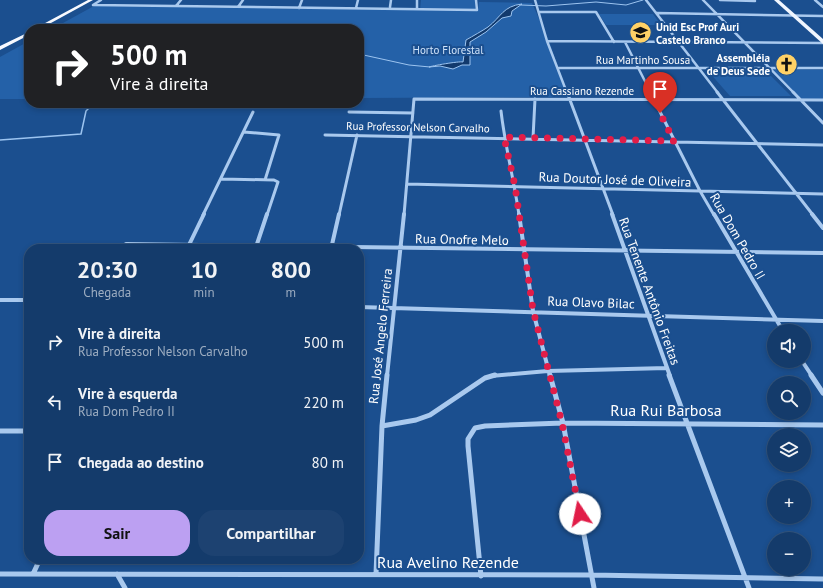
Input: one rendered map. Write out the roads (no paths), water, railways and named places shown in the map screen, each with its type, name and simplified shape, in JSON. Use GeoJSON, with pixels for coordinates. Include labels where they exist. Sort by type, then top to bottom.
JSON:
{"type":"FeatureCollection","features":[{"type":"Feature","properties":{"kind":"highway"},"geometry":{"type":"LineString","coordinates":[[45,24],[91,0]]}},
{"type":"Feature","properties":{"kind":"highway"},"geometry":{"type":"LineString","coordinates":[[0,48],[24,36]]}},
{"type":"Feature","properties":{"kind":"main road"},"geometry":{"type":"LineString","coordinates":[[776,0],[823,38]]}},
{"type":"Feature","properties":{"kind":"main road"},"geometry":{"type":"LineString","coordinates":[[780,0],[823,42]]}},
{"type":"Feature","properties":{"kind":"street"},"geometry":{"type":"LineString","coordinates":[[101,0],[93,5],[477,10],[476,0]]}},
{"type":"Feature","properties":{"kind":"street"},"geometry":{"type":"LineString","coordinates":[[176,6],[181,0]]}},
{"type":"Feature","properties":{"kind":"street"},"geometry":{"type":"LineString","coordinates":[[238,7],[243,0]]}},
{"type":"Feature","properties":{"kind":"street"},"geometry":{"type":"LineString","coordinates":[[300,8],[302,0]]}},
{"type":"Feature","properties":{"kind":"street"},"geometry":{"type":"LineString","coordinates":[[356,8],[358,0]]}},
{"type":"Feature","properties":{"kind":"street"},"geometry":{"type":"LineString","coordinates":[[390,7],[391,0]]}},
{"type":"Feature","properties":{"kind":"street"},"geometry":{"type":"LineString","coordinates":[[417,0],[417,9]]}},
{"type":"Feature","properties":{"kind":"street","name":"Rua Tenente Antônio Freitas"},"geometry":{"type":"LineString","coordinates":[[535,0],[547,41],[559,68],[583,139],[627,252],[647,315],[749,588]]}},
{"type":"Feature","properties":{"kind":"street"},"geometry":{"type":"LineString","coordinates":[[646,0],[823,228]]}},
{"type":"Feature","properties":{"kind":"street"},"geometry":{"type":"LineString","coordinates":[[703,0],[823,123]]}},
{"type":"Feature","properties":{"kind":"street"},"geometry":{"type":"LineString","coordinates":[[720,0],[755,1]]}},
{"type":"Feature","properties":{"kind":"street"},"geometry":{"type":"LineString","coordinates":[[815,0],[823,7]]}},
{"type":"Feature","properties":{"kind":"street"},"geometry":{"type":"LineString","coordinates":[[539,12],[596,12],[614,42]]}},
{"type":"Feature","properties":{"kind":"street"},"geometry":{"type":"LineString","coordinates":[[657,14],[823,16]]}},
{"type":"Feature","properties":{"kind":"street"},"geometry":{"type":"LineString","coordinates":[[547,41],[746,43],[823,42]]}},
{"type":"Feature","properties":{"kind":"street","name":"Rua Dom Pedro II"},"geometry":{"type":"LineString","coordinates":[[625,42],[700,191],[778,324]]}},
{"type":"Feature","properties":{"kind":"street","name":"Rua Martinho Sousa"},"geometry":{"type":"LineString","coordinates":[[559,68],[823,68]]}},
{"type":"Feature","properties":{"kind":"street","name":"Rua Cassiano Rezende"},"geometry":{"type":"LineString","coordinates":[[414,100],[570,98],[823,100]]}},
{"type":"Feature","properties":{"kind":"street"},"geometry":{"type":"LineString","coordinates":[[533,138],[535,99]]}},
{"type":"Feature","properties":{"kind":"street","name":"Rua José Angelo Ferreira"},"geometry":{"type":"LineString","coordinates":[[376,574],[382,426],[393,308],[401,248],[414,100]]}},
{"type":"Feature","properties":{"kind":"street"},"geometry":{"type":"LineString","coordinates":[[501,111],[504,137],[515,186],[533,310],[562,423],[594,588]]}},
{"type":"Feature","properties":{"kind":"street"},"geometry":{"type":"LineString","coordinates":[[189,244],[253,112]]}},
{"type":"Feature","properties":{"kind":"street"},"geometry":{"type":"LineString","coordinates":[[349,112],[413,113]]}},
{"type":"Feature","properties":{"kind":"street"},"geometry":{"type":"LineString","coordinates":[[244,132],[276,133],[279,136],[265,180]]}},
{"type":"Feature","properties":{"kind":"street","name":"Rua Professor Nelson Carvalho"},"geometry":{"type":"LineString","coordinates":[[325,135],[504,137],[758,144],[823,144]]}},
{"type":"Feature","properties":{"kind":"street"},"geometry":{"type":"LineString","coordinates":[[332,244],[357,135]]}},
{"type":"Feature","properties":{"kind":"street"},"geometry":{"type":"LineString","coordinates":[[221,179],[276,181],[277,184],[257,244]]}},
{"type":"Feature","properties":{"kind":"street","name":"Rua Doutor José de Oliveira"},"geometry":{"type":"LineString","coordinates":[[407,184],[823,194]]}},
{"type":"Feature","properties":{"kind":"street","name":"Rua Onofre Melo"},"geometry":{"type":"LineString","coordinates":[[364,248],[823,253]]}},
{"type":"Feature","properties":{"kind":"street"},"geometry":{"type":"LineString","coordinates":[[0,300],[24,300]]}},
{"type":"Feature","properties":{"kind":"street","name":"Rua Olavo Bilac"},"geometry":{"type":"LineString","coordinates":[[364,307],[533,310],[823,321]]}},
{"type":"Feature","properties":{"kind":"street"},"geometry":{"type":"LineString","coordinates":[[382,426],[416,420],[430,414],[485,378],[494,375],[548,371],[667,368]]}},
{"type":"Feature","properties":{"kind":"street"},"geometry":{"type":"LineString","coordinates":[[807,368],[823,393]]}},
{"type":"Feature","properties":{"kind":"street","name":"Rua Rui Barbosa"},"geometry":{"type":"LineString","coordinates":[[481,576],[468,439],[475,428],[485,426],[562,423],[823,425]]}},
{"type":"Feature","properties":{"kind":"street"},"geometry":{"type":"LineString","coordinates":[[0,431],[24,431]]}},
{"type":"Feature","properties":{"kind":"street"},"geometry":{"type":"LineString","coordinates":[[33,574],[38,564]]}},
{"type":"Feature","properties":{"kind":"street","name":"Rua Avelino Rezende"},"geometry":{"type":"LineString","coordinates":[[0,574],[591,575],[823,579]]}},
{"type":"Feature","properties":{"kind":"street"},"geometry":{"type":"LineString","coordinates":[[117,574],[125,588]]}},
{"type":"Feature","properties":{"kind":"waterway"},"geometry":{"type":"LineString","coordinates":[[521,5],[546,6],[596,2],[626,5],[643,0]]}},
{"type":"Feature","properties":{"kind":"waterway"},"geometry":{"type":"LineString","coordinates":[[364,55],[409,65],[430,67]]}},
{"type":"Feature","properties":{"kind":"waterway"},"geometry":{"type":"LineString","coordinates":[[0,140],[81,134],[86,111],[89,108]]}},
{"type":"Feature","properties":{"kind":"place","name":"Unid Esc Prof Auri Castelo Branco"},"geometry":{"type":"Point","coordinates":[641,33]}},
{"type":"Feature","properties":{"kind":"place","name":"Assembléia de Deus Sede"},"geometry":{"type":"Point","coordinates":[786,64]}},
{"type":"Feature","properties":{"kind":"park label","name":"Horto Florestal"},"geometry":{"type":"Point","coordinates":[448,50]}}]}
